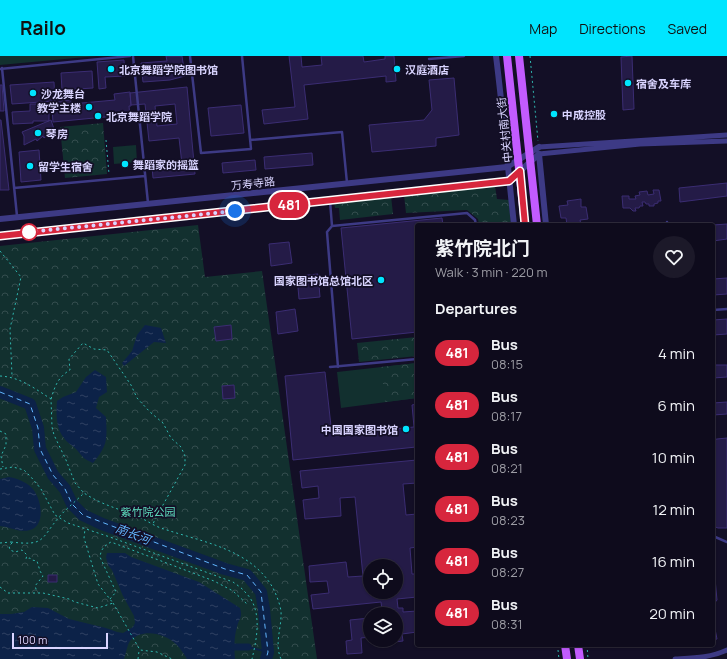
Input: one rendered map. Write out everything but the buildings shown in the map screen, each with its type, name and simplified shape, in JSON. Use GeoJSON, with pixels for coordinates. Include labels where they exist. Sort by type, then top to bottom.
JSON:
{"type":"FeatureCollection","features":[{"type":"Feature","properties":{"kind":"main road","name":"中关村南大街"},"geometry":{"type":"LineString","coordinates":[[507,56],[525,223]]}},
{"type":"Feature","properties":{"kind":"main road","name":"中关村南大街"},"geometry":{"type":"LineString","coordinates":[[519,56],[537,223]]}},
{"type":"Feature","properties":{"kind":"main road"},"geometry":{"type":"LineString","coordinates":[[565,647],[567,659]]}},
{"type":"Feature","properties":{"kind":"main road"},"geometry":{"type":"LineString","coordinates":[[578,647],[580,659]]}},
{"type":"Feature","properties":{"kind":"street","name":"中关村南大街"},"geometry":{"type":"LineString","coordinates":[[496,56],[514,223]]}},
{"type":"Feature","properties":{"kind":"street"},"geometry":{"type":"LineString","coordinates":[[0,236],[509,181],[520,171],[529,158],[539,150],[727,135]]}},
{"type":"Feature","properties":{"kind":"street"},"geometry":{"type":"LineString","coordinates":[[539,150],[727,141]]}},
{"type":"Feature","properties":{"kind":"street"},"geometry":{"type":"LineString","coordinates":[[539,150],[546,223]]}},
{"type":"Feature","properties":{"kind":"street"},"geometry":{"type":"LineString","coordinates":[[507,167],[518,160],[529,158]]}},
{"type":"Feature","properties":{"kind":"street","name":"万寿寺路"},"geometry":{"type":"LineString","coordinates":[[0,219],[507,167]]}},
{"type":"Feature","properties":{"kind":"street"},"geometry":{"type":"LineString","coordinates":[[675,659],[705,657],[716,655],[727,650]]}},
{"type":"Feature","properties":{"kind":"lane"},"geometry":{"type":"LineString","coordinates":[[17,217],[1,68],[132,56],[148,204]]}},
{"type":"Feature","properties":{"kind":"lane"},"geometry":{"type":"LineString","coordinates":[[190,56],[201,153],[251,148],[242,56]]}},
{"type":"Feature","properties":{"kind":"lane"},"geometry":{"type":"LineString","coordinates":[[431,58],[464,56]]}},
{"type":"Feature","properties":{"kind":"lane"},"geometry":{"type":"LineString","coordinates":[[250,140],[342,132],[347,183]]}},
{"type":"Feature","properties":{"kind":"lane"},"geometry":{"type":"LineString","coordinates":[[14,188],[145,176]]}},
{"type":"Feature","properties":{"kind":"lane"},"geometry":{"type":"LineString","coordinates":[[330,201],[332,226],[327,232],[338,367]]}},
{"type":"Feature","properties":{"kind":"lane"},"geometry":{"type":"LineString","coordinates":[[332,226],[467,213],[475,220],[476,223]]}},
{"type":"Feature","properties":{"kind":"lane"},"geometry":{"type":"LineString","coordinates":[[715,310],[727,309]]}},
{"type":"Feature","properties":{"kind":"lane"},"geometry":{"type":"LineString","coordinates":[[330,367],[415,359]]}},
{"type":"Feature","properties":{"kind":"lane"},"geometry":{"type":"LineString","coordinates":[[715,537],[727,542]]}},
{"type":"Feature","properties":{"kind":"path"},"geometry":{"type":"LineString","coordinates":[[530,56],[539,150]]}},
{"type":"Feature","properties":{"kind":"path"},"geometry":{"type":"LineString","coordinates":[[106,140],[110,179]]}},
{"type":"Feature","properties":{"kind":"path"},"geometry":{"type":"LineString","coordinates":[[0,251],[21,277],[10,329],[12,377]]}},
{"type":"Feature","properties":{"kind":"path"},"geometry":{"type":"LineString","coordinates":[[153,524],[159,510],[185,465],[185,456],[181,447],[171,438],[163,422],[150,412],[138,398],[107,350],[94,349],[83,343],[68,359],[70,370],[62,375],[56,383],[51,399],[52,427],[54,435],[75,483],[84,493],[98,502],[137,516],[153,524],[230,550],[246,559],[259,571],[272,588],[281,611],[277,641],[281,659]]}},
{"type":"Feature","properties":{"kind":"path"},"geometry":{"type":"LineString","coordinates":[[0,376],[12,377],[26,383],[51,399]]}},
{"type":"Feature","properties":{"kind":"path"},"geometry":{"type":"LineString","coordinates":[[0,430],[6,434],[6,445],[1,456],[3,467]]}},
{"type":"Feature","properties":{"kind":"path"},"geometry":{"type":"LineString","coordinates":[[0,469],[3,467],[13,467],[24,470],[31,476],[41,490],[55,515],[68,523],[233,582],[247,593],[258,620],[252,659]]}},
{"type":"Feature","properties":{"kind":"path"},"geometry":{"type":"LineString","coordinates":[[0,543],[11,542],[31,544],[36,542],[46,536],[59,517],[84,493]]}},
{"type":"Feature","properties":{"kind":"path"},"geometry":{"type":"LineString","coordinates":[[85,529],[84,538],[98,584],[110,599],[140,650],[138,659]]}},
{"type":"Feature","properties":{"kind":"path"},"geometry":{"type":"LineString","coordinates":[[110,537],[111,542]]}},
{"type":"Feature","properties":{"kind":"path"},"geometry":{"type":"LineString","coordinates":[[11,542],[9,546],[10,550],[15,552],[22,550],[27,555],[26,559],[30,558],[37,561],[43,576],[36,586],[37,592]]}},
{"type":"Feature","properties":{"kind":"path"},"geometry":{"type":"LineString","coordinates":[[110,599],[116,592],[100,557],[101,550],[105,545],[111,542],[214,581],[233,591],[247,604]]}},
{"type":"Feature","properties":{"kind":"path"},"geometry":{"type":"LineString","coordinates":[[0,587],[8,593],[37,592],[98,608],[113,604]]}},
{"type":"Feature","properties":{"kind":"path"},"geometry":{"type":"LineString","coordinates":[[557,647],[559,659]]}},
{"type":"Feature","properties":{"kind":"path"},"geometry":{"type":"LineString","coordinates":[[587,647],[588,659]]}},
{"type":"Feature","properties":{"kind":"path"},"geometry":{"type":"LineString","coordinates":[[140,650],[157,652],[172,659]]}},
{"type":"Feature","properties":{"kind":"green space"},"geometry":{"type":"Polygon","coordinates":[[[0,56],[97,56],[0,65],[0,56]]]}},
{"type":"Feature","properties":{"kind":"green space"},"geometry":{"type":"Polygon","coordinates":[[[103,123],[107,174],[65,178],[60,127],[103,123]]]}},
{"type":"Feature","properties":{"kind":"green space"},"geometry":{"type":"Polygon","coordinates":[[[136,145],[137,162],[114,164],[113,147],[136,145]]]}},
{"type":"Feature","properties":{"kind":"green space"},"geometry":{"type":"Polygon","coordinates":[[[495,186],[497,199],[509,200],[511,223],[479,223],[478,219],[467,210],[406,213],[404,195],[495,186]]]}},
{"type":"Feature","properties":{"kind":"green space"},"geometry":{"type":"Polygon","coordinates":[[[391,196],[393,214],[340,220],[339,208],[335,208],[334,202],[391,196]]]}},
{"type":"Feature","properties":{"kind":"green space","name":"紫竹院公园"},"geometry":{"type":"Polygon","coordinates":[[[198,225],[205,277],[262,271],[317,659],[0,659],[0,246],[198,225]]]}},
{"type":"Feature","properties":{"kind":"green space"},"geometry":{"type":"Polygon","coordinates":[[[415,337],[415,356],[359,362],[357,343],[415,337]]]}},
{"type":"Feature","properties":{"kind":"green space"},"geometry":{"type":"Polygon","coordinates":[[[415,363],[415,398],[341,408],[337,372],[415,363]]]}},
{"type":"Feature","properties":{"kind":"green space"},"geometry":{"type":"Polygon","coordinates":[[[415,363],[415,398],[385,402],[381,367],[415,363]]]}},
{"type":"Feature","properties":{"kind":"water"},"geometry":{"type":"Polygon","coordinates":[[[145,325],[161,328],[166,343],[154,342],[124,366],[122,363],[132,351],[137,335],[145,325]]]}},
{"type":"Feature","properties":{"kind":"water"},"geometry":{"type":"Polygon","coordinates":[[[95,370],[106,377],[107,392],[99,397],[96,408],[106,417],[106,442],[102,451],[93,463],[83,458],[61,434],[57,421],[57,401],[76,392],[86,377],[95,370]]]}},
{"type":"Feature","properties":{"kind":"water"},"geometry":{"type":"Polygon","coordinates":[[[9,477],[21,480],[29,485],[35,491],[40,503],[41,510],[39,522],[30,530],[26,531],[0,526],[0,479],[9,477]]]}},
{"type":"Feature","properties":{"kind":"water"},"geometry":{"type":"Polygon","coordinates":[[[107,553],[125,553],[131,557],[199,582],[240,608],[241,616],[237,627],[234,647],[235,659],[187,659],[179,647],[171,640],[159,635],[147,633],[141,634],[130,641],[124,659],[0,659],[0,614],[24,612],[32,607],[48,608],[69,619],[117,632],[123,633],[133,627],[135,623],[134,616],[123,596],[112,570],[108,565],[106,557],[107,553]]]}},
{"type":"Feature","properties":{"kind":"waterway","name":"南长河"},"geometry":{"type":"LineString","coordinates":[[0,392],[30,404],[38,428],[40,449],[53,475],[65,489],[72,504],[83,515],[102,524],[225,569],[247,575],[261,592],[268,652],[266,659]]}},
{"type":"Feature","properties":{"kind":"waterway"},"geometry":{"type":"LineString","coordinates":[[234,647],[248,647]]}},
{"type":"Feature","properties":{"kind":"waterway"},"geometry":{"type":"LineString","coordinates":[[248,647],[268,652]]}},
{"type":"Feature","properties":{"kind":"ferry route"},"geometry":{"type":"LineString","coordinates":[[0,392],[30,404],[38,428],[40,449],[53,475],[65,489],[72,504],[83,515],[225,569],[247,575],[261,592],[268,652],[266,659]]}},
{"type":"Feature","properties":{"kind":"bus line","name":"481"},"geometry":{"type":"LineString","coordinates":[[0,236],[509,181],[520,171],[525,223]]}},
{"type":"Feature","properties":{"kind":"place","name":"北京舞蹈学院图书馆"},"geometry":{"type":"Point","coordinates":[111,69]}},
{"type":"Feature","properties":{"kind":"place","name":"汉庭酒店"},"geometry":{"type":"Point","coordinates":[397,69]}},
{"type":"Feature","properties":{"kind":"place","name":"宿舍及车库"},"geometry":{"type":"Point","coordinates":[628,83]}},
{"type":"Feature","properties":{"kind":"place","name":"沙龙舞台"},"geometry":{"type":"Point","coordinates":[33,93]}},
{"type":"Feature","properties":{"kind":"place","name":"教学主楼"},"geometry":{"type":"Point","coordinates":[89,107]}},
{"type":"Feature","properties":{"kind":"place","name":"中成控股"},"geometry":{"type":"Point","coordinates":[554,114]}},
{"type":"Feature","properties":{"kind":"place","name":"北京舞蹈学院"},"geometry":{"type":"Point","coordinates":[98,116]}},
{"type":"Feature","properties":{"kind":"place","name":"琴房"},"geometry":{"type":"Point","coordinates":[38,133]}},
{"type":"Feature","properties":{"kind":"place","name":"舞蹈家的摇篮"},"geometry":{"type":"Point","coordinates":[125,164]}},
{"type":"Feature","properties":{"kind":"place","name":"留学生宿舍"},"geometry":{"type":"Point","coordinates":[30,166]}},
{"type":"Feature","properties":{"kind":"place","name":"国家图书馆总馆北区"},"geometry":{"type":"Point","coordinates":[381,280]}},
{"type":"Feature","properties":{"kind":"place","name":"中国国家图书馆"},"geometry":{"type":"Point","coordinates":[406,429]}},
{"type":"Feature","properties":{"kind":"route"},"geometry":{"type":"LineString","coordinates":[[29,232],[235,211]]}}]}
